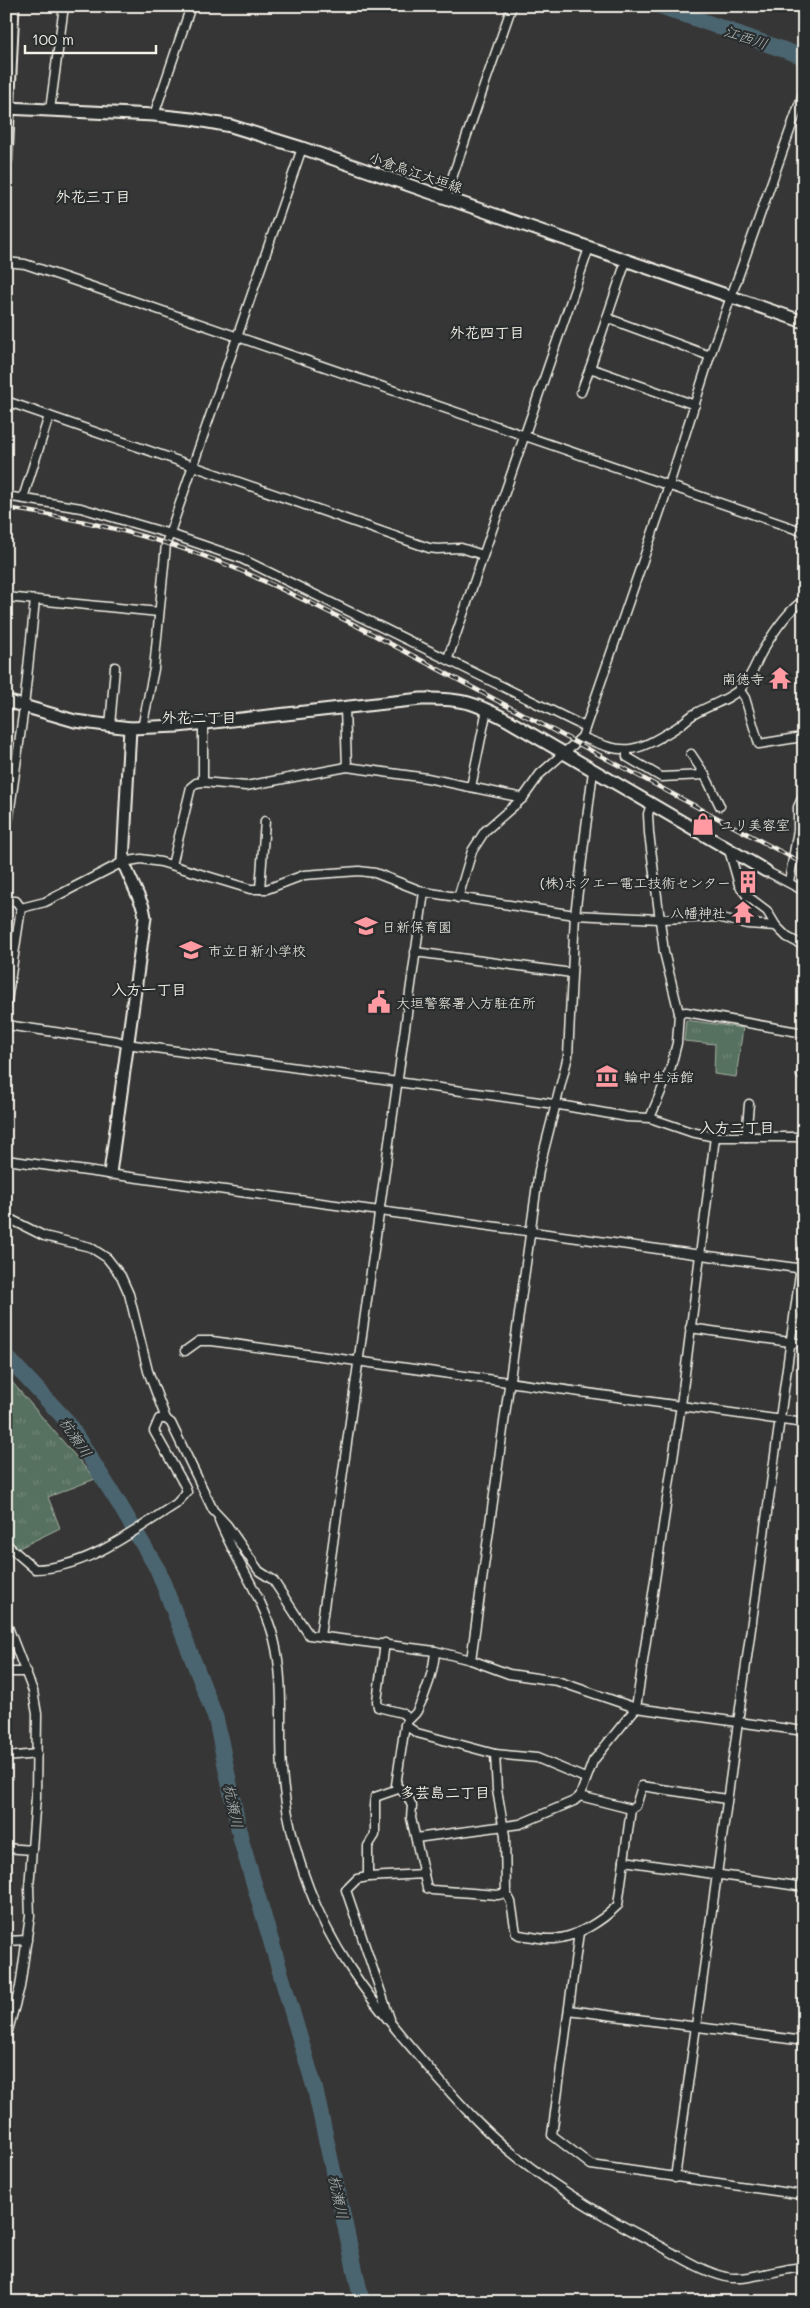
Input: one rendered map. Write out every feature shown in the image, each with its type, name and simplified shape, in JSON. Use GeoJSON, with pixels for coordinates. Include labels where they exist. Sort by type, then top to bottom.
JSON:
{"type":"FeatureCollection","features":[{"type":"Feature","properties":{"kind":"street"},"geometry":{"type":"LineString","coordinates":[[6,160],[13,6]]}},
{"type":"Feature","properties":{"kind":"street"},"geometry":{"type":"LineString","coordinates":[[50,110],[64,6]]}},
{"type":"Feature","properties":{"kind":"street"},"geometry":{"type":"LineString","coordinates":[[154,115],[191,6]]}},
{"type":"Feature","properties":{"kind":"street"},"geometry":{"type":"LineString","coordinates":[[445,198],[512,6]]}},
{"type":"Feature","properties":{"kind":"street"},"geometry":{"type":"LineString","coordinates":[[458,898],[472,851],[485,831],[523,798],[540,774],[582,737],[669,485],[710,356],[804,91]]}},
{"type":"Feature","properties":{"kind":"street","name":"小倉烏江大垣線"},"geometry":{"type":"LineString","coordinates":[[7,108],[154,115],[231,126],[302,148],[804,322]]}},
{"type":"Feature","properties":{"kind":"street"},"geometry":{"type":"LineString","coordinates":[[110,1173],[145,917],[123,862],[136,728],[154,669],[166,544],[302,148]]}},
{"type":"Feature","properties":{"kind":"street"},"geometry":{"type":"LineString","coordinates":[[448,658],[589,248]]}},
{"type":"Feature","properties":{"kind":"street"},"geometry":{"type":"LineString","coordinates":[[581,392],[626,261]]}},
{"type":"Feature","properties":{"kind":"street"},"geometry":{"type":"LineString","coordinates":[[6,262],[25,264],[804,532]]}},
{"type":"Feature","properties":{"kind":"street"},"geometry":{"type":"LineString","coordinates":[[607,318],[710,356]]}},
{"type":"Feature","properties":{"kind":"street"},"geometry":{"type":"LineString","coordinates":[[590,368],[695,405]]}},
{"type":"Feature","properties":{"kind":"street"},"geometry":{"type":"LineString","coordinates":[[6,401],[429,548],[461,548],[483,556]]}},
{"type":"Feature","properties":{"kind":"street"},"geometry":{"type":"LineString","coordinates":[[23,498],[49,416]]}},
{"type":"Feature","properties":{"kind":"street"},"geometry":{"type":"LineString","coordinates":[[6,496],[81,508],[170,534],[240,558],[448,658],[585,727]]}},
{"type":"Feature","properties":{"kind":"street"},"geometry":{"type":"LineString","coordinates":[[6,597],[159,612]]}},
{"type":"Feature","properties":{"kind":"street"},"geometry":{"type":"LineString","coordinates":[[6,838],[24,707],[35,600]]}},
{"type":"Feature","properties":{"kind":"street"},"geometry":{"type":"LineString","coordinates":[[582,737],[606,747],[627,751],[640,747],[676,729],[693,715],[739,690],[787,615],[804,600]]}},
{"type":"Feature","properties":{"kind":"street"},"geometry":{"type":"LineString","coordinates":[[110,726],[115,667]]}},
{"type":"Feature","properties":{"kind":"street"},"geometry":{"type":"LineString","coordinates":[[739,690],[745,698],[759,744],[803,740]]}},
{"type":"Feature","properties":{"kind":"street"},"geometry":{"type":"LineString","coordinates":[[6,701],[75,721],[136,728],[203,723],[422,699],[449,698],[471,702],[488,709],[729,850],[804,891]]}},
{"type":"Feature","properties":{"kind":"street"},"geometry":{"type":"LineString","coordinates":[[345,708],[347,767]]}},
{"type":"Feature","properties":{"kind":"street"},"geometry":{"type":"LineString","coordinates":[[471,787],[488,709]]}},
{"type":"Feature","properties":{"kind":"street"},"geometry":{"type":"LineString","coordinates":[[203,723],[203,782]]}},
{"type":"Feature","properties":{"kind":"street"},"geometry":{"type":"LineString","coordinates":[[627,751],[627,757],[661,777],[705,775]]}},
{"type":"Feature","properties":{"kind":"street"},"geometry":{"type":"LineString","coordinates":[[692,754],[720,806]]}},
{"type":"Feature","properties":{"kind":"street"},"geometry":{"type":"LineString","coordinates":[[172,865],[192,787],[196,783],[246,786],[347,767],[471,787],[523,798]]}},
{"type":"Feature","properties":{"kind":"street"},"geometry":{"type":"LineString","coordinates":[[471,1660],[539,1170],[554,1104],[568,1056],[575,915],[593,771]]}},
{"type":"Feature","properties":{"kind":"street"},"geometry":{"type":"LineString","coordinates":[[788,882],[798,830],[798,807],[804,794]]}},
{"type":"Feature","properties":{"kind":"street"},"geometry":{"type":"LineString","coordinates":[[650,1118],[670,1070],[677,1043],[680,1013],[664,952],[659,919],[649,833],[648,814],[651,804]]}},
{"type":"Feature","properties":{"kind":"street"},"geometry":{"type":"LineString","coordinates":[[260,889],[266,821]]}},
{"type":"Feature","properties":{"kind":"street"},"geometry":{"type":"LineString","coordinates":[[729,850],[739,885],[747,896],[767,912],[776,926],[787,937],[804,946]]}},
{"type":"Feature","properties":{"kind":"street"},"geometry":{"type":"LineString","coordinates":[[20,908],[45,902],[123,862],[141,859],[172,865],[237,887],[260,889],[304,875],[358,871],[375,873],[424,892],[575,915],[659,919],[717,917],[747,924],[776,926]]}},
{"type":"Feature","properties":{"kind":"street"},"geometry":{"type":"LineString","coordinates":[[320,1636],[424,892]]}},
{"type":"Feature","properties":{"kind":"street"},"geometry":{"type":"LineString","coordinates":[[6,901],[16,902],[20,908],[6,1008]]}},
{"type":"Feature","properties":{"kind":"street"},"geometry":{"type":"LineString","coordinates":[[415,952],[572,973]]}},
{"type":"Feature","properties":{"kind":"street"},"geometry":{"type":"LineString","coordinates":[[680,1013],[686,1012],[804,1033]]}},
{"type":"Feature","properties":{"kind":"street"},"geometry":{"type":"LineString","coordinates":[[6,1025],[118,1040],[127,1044],[396,1083],[554,1104],[627,1117],[650,1118],[691,1132],[715,1136],[804,1137]]}},
{"type":"Feature","properties":{"kind":"street"},"geometry":{"type":"LineString","coordinates":[[746,1137],[749,1104]]}},
{"type":"Feature","properties":{"kind":"street"},"geometry":{"type":"LineString","coordinates":[[416,1838],[453,1831],[520,1824],[574,1802],[580,1796],[585,1778],[593,1761],[636,1708],[681,1405],[715,1136]]}},
{"type":"Feature","properties":{"kind":"street"},"geometry":{"type":"LineString","coordinates":[[6,1160],[802,1269]]}},
{"type":"Feature","properties":{"kind":"street"},"geometry":{"type":"LineString","coordinates":[[6,1217],[44,1236],[90,1247],[107,1258],[121,1276],[129,1294],[148,1371],[166,1419],[170,1423],[219,1518],[261,1604],[273,1638],[280,1676],[282,1770],[287,1806],[297,1851],[310,1890],[331,1938],[358,1981],[391,2023],[479,2123],[526,2163],[584,2204],[687,2260],[729,2278],[745,2278],[777,2270],[804,2267]]}},
{"type":"Feature","properties":{"kind":"street"},"geometry":{"type":"LineString","coordinates":[[675,2178],[804,1245]]}},
{"type":"Feature","properties":{"kind":"street"},"geometry":{"type":"LineString","coordinates":[[690,1328],[804,1344]]}},
{"type":"Feature","properties":{"kind":"street"},"geometry":{"type":"LineString","coordinates":[[185,1351],[199,1341],[212,1341],[804,1423]]}},
{"type":"Feature","properties":{"kind":"street"},"geometry":{"type":"LineString","coordinates":[[6,1544],[35,1569],[52,1569],[96,1554],[176,1504],[187,1492],[154,1431],[159,1419],[166,1419]]}},
{"type":"Feature","properties":{"kind":"street"},"geometry":{"type":"LineString","coordinates":[[219,1518],[227,1525],[259,1570],[273,1580],[309,1635],[436,1651],[471,1660],[509,1674],[556,1681],[636,1708],[804,1730]]}},
{"type":"Feature","properties":{"kind":"street"},"geometry":{"type":"LineString","coordinates":[[6,1622],[34,1690],[37,1714],[36,1797],[29,1888],[30,1916],[16,2009],[6,2038]]}},
{"type":"Feature","properties":{"kind":"street"},"geometry":{"type":"LineString","coordinates":[[385,1644],[377,1701],[378,1707],[402,1714],[417,1733],[495,1754],[538,1758],[585,1778]]}},
{"type":"Feature","properties":{"kind":"street"},"geometry":{"type":"LineString","coordinates":[[436,1651],[424,1695],[416,1714],[407,1722],[396,1785],[408,1797],[412,1806],[411,1818],[427,1888],[498,1895],[506,1893]]}},
{"type":"Feature","properties":{"kind":"street"},"geometry":{"type":"LineString","coordinates":[[6,1672],[27,1672]]}},
{"type":"Feature","properties":{"kind":"street"},"geometry":{"type":"LineString","coordinates":[[6,1757],[36,1754]]}},
{"type":"Feature","properties":{"kind":"street"},"geometry":{"type":"LineString","coordinates":[[495,1754],[502,1826],[505,1836],[506,1893],[511,1902],[516,1933],[519,1935],[552,1939],[579,1932],[607,1916],[618,1905],[631,1809]]}},
{"type":"Feature","properties":{"kind":"street"},"geometry":{"type":"LineString","coordinates":[[580,1796],[631,1809],[636,1806],[642,1786],[726,1799]]}},
{"type":"Feature","properties":{"kind":"street"},"geometry":{"type":"LineString","coordinates":[[368,1877],[368,1846],[375,1835],[375,1797],[398,1789]]}},
{"type":"Feature","properties":{"kind":"street"},"geometry":{"type":"LineString","coordinates":[[6,1848],[32,1850]]}},
{"type":"Feature","properties":{"kind":"street"},"geometry":{"type":"LineString","coordinates":[[624,1861],[804,1887]]}},
{"type":"Feature","properties":{"kind":"street"},"geometry":{"type":"LineString","coordinates":[[391,2023],[346,1890],[356,1879],[424,1874]]}},
{"type":"Feature","properties":{"kind":"street"},"geometry":{"type":"LineString","coordinates":[[579,1932],[552,2135],[591,2165],[804,2195]]}},
{"type":"Feature","properties":{"kind":"street"},"geometry":{"type":"LineString","coordinates":[[6,1942],[27,1940]]}},
{"type":"Feature","properties":{"kind":"street"},"geometry":{"type":"LineString","coordinates":[[569,2010],[804,2041]]}},
{"type":"Feature","properties":{"kind":"green space"},"geometry":{"type":"Polygon","coordinates":[[[686,1020],[743,1028],[736,1077],[714,1074],[715,1044],[684,1041],[686,1020]]]}},
{"type":"Feature","properties":{"kind":"green space"},"geometry":{"type":"Polygon","coordinates":[[[6,1375],[95,1479],[48,1497],[60,1528],[17,1549],[6,1540],[6,1375]]]}},
{"type":"Feature","properties":{"kind":"waterway","name":"江西川"},"geometry":{"type":"LineString","coordinates":[[660,6],[804,57]]}},
{"type":"Feature","properties":{"kind":"waterway","name":"杭瀬川"},"geometry":{"type":"LineString","coordinates":[[6,1356],[66,1420],[158,1570],[216,1719],[241,1840],[315,2089],[362,2302]]}},
{"type":"Feature","properties":{"kind":"railway"},"geometry":{"type":"LineString","coordinates":[[6,508],[60,517],[142,536],[220,562],[255,577],[359,627],[804,864]]}},
{"type":"Feature","properties":{"kind":"place","name":"南徳寺"},"geometry":{"type":"Point","coordinates":[780,678]}},
{"type":"Feature","properties":{"kind":"place","name":"ユリ美容室"},"geometry":{"type":"Point","coordinates":[703,824]}},
{"type":"Feature","properties":{"kind":"place","name":"(株)ホクエー電工技術センター"},"geometry":{"type":"Point","coordinates":[748,882]}},
{"type":"Feature","properties":{"kind":"place","name":"八幡神社"},"geometry":{"type":"Point","coordinates":[743,912]}},
{"type":"Feature","properties":{"kind":"place","name":"日新保育園"},"geometry":{"type":"Point","coordinates":[366,926]}},
{"type":"Feature","properties":{"kind":"place","name":"市立日新小学校"},"geometry":{"type":"Point","coordinates":[191,950]}},
{"type":"Feature","properties":{"kind":"place","name":"大垣警察署入方駐在所"},"geometry":{"type":"Point","coordinates":[379,1002]}},
{"type":"Feature","properties":{"kind":"place","name":"輪中生活館"},"geometry":{"type":"Point","coordinates":[607,1076]}},
{"type":"Feature","properties":{"kind":"district","name":"外花三丁目"},"geometry":{"type":"Point","coordinates":[93,196]}},
{"type":"Feature","properties":{"kind":"district","name":"外花四丁目"},"geometry":{"type":"Point","coordinates":[487,332]}},
{"type":"Feature","properties":{"kind":"district","name":"外花二丁目"},"geometry":{"type":"Point","coordinates":[199,717]}},
{"type":"Feature","properties":{"kind":"district","name":"入方一丁目"},"geometry":{"type":"Point","coordinates":[149,989]}},
{"type":"Feature","properties":{"kind":"district","name":"入方二丁目"},"geometry":{"type":"Point","coordinates":[737,1127]}},
{"type":"Feature","properties":{"kind":"district","name":"多芸島二丁目"},"geometry":{"type":"Point","coordinates":[445,1792]}}]}
